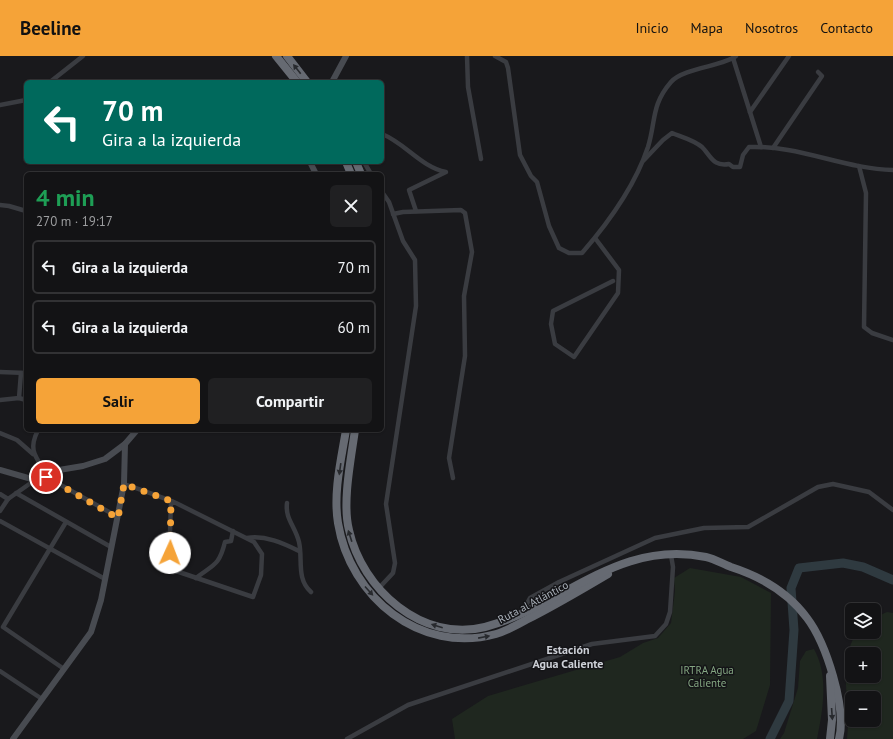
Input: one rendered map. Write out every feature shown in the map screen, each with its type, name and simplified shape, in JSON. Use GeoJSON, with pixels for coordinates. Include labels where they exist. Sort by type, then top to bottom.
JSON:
{"type":"FeatureCollection","features":[{"type":"Feature","properties":{"kind":"highway"},"geometry":{"type":"LineString","coordinates":[[276,56],[295,80]]}},
{"type":"Feature","properties":{"kind":"highway"},"geometry":{"type":"LineString","coordinates":[[287,56],[305,80]]}},
{"type":"Feature","properties":{"kind":"highway","name":"Ruta al Atlántico"},"geometry":{"type":"LineString","coordinates":[[346,432],[337,487],[338,522],[343,547],[349,561],[368,590],[382,605],[401,620],[423,631],[444,637],[464,638],[497,634],[552,607],[610,573],[632,565],[672,558]]}},
{"type":"Feature","properties":{"kind":"highway","name":"Ruta al Atlántico"},"geometry":{"type":"LineString","coordinates":[[354,432],[346,510],[348,529],[357,557],[371,580],[405,612],[441,628],[460,630],[484,627],[523,612],[611,567],[633,559],[708,558],[767,582],[785,594],[800,608],[818,635],[831,668],[838,704],[839,739]]}},
{"type":"Feature","properties":{"kind":"highway","name":"Ruta al Atlántico"},"geometry":{"type":"LineString","coordinates":[[830,739],[832,720],[830,687],[831,668]]}},
{"type":"Feature","properties":{"kind":"street"},"geometry":{"type":"LineString","coordinates":[[53,80],[83,56]]}},
{"type":"Feature","properties":{"kind":"street"},"geometry":{"type":"LineString","coordinates":[[333,80],[346,56]]}},
{"type":"Feature","properties":{"kind":"street"},"geometry":{"type":"LineString","coordinates":[[466,56],[468,87],[480,159]]}},
{"type":"Feature","properties":{"kind":"street"},"geometry":{"type":"LineString","coordinates":[[495,56],[506,62],[508,68],[520,155],[531,176],[537,182],[549,226],[559,248],[569,253],[582,253],[595,238],[634,180],[648,146],[656,104],[672,80],[699,68],[734,57],[761,147]]}},
{"type":"Feature","properties":{"kind":"street"},"geometry":{"type":"LineString","coordinates":[[750,112],[788,56]]}},
{"type":"Feature","properties":{"kind":"street"},"geometry":{"type":"LineString","coordinates":[[773,148],[822,76],[818,72]]}},
{"type":"Feature","properties":{"kind":"street"},"geometry":{"type":"LineString","coordinates":[[0,105],[24,100]]}},
{"type":"Feature","properties":{"kind":"street"},"geometry":{"type":"LineString","coordinates":[[641,163],[663,140],[672,133],[702,147],[713,161],[724,165],[729,164],[733,167],[740,167],[743,155],[750,147],[761,147],[773,148],[859,166],[893,170]]}},
{"type":"Feature","properties":{"kind":"street"},"geometry":{"type":"LineString","coordinates":[[384,135],[397,142],[435,170],[446,172],[409,190],[416,211]]}},
{"type":"Feature","properties":{"kind":"street"},"geometry":{"type":"LineString","coordinates":[[859,166],[866,193],[864,327],[872,333],[893,340]]}},
{"type":"Feature","properties":{"kind":"street"},"geometry":{"type":"LineString","coordinates":[[379,588],[393,573],[395,563],[386,504],[416,306],[415,260],[403,241],[389,202],[384,195]]}},
{"type":"Feature","properties":{"kind":"street"},"geometry":{"type":"LineString","coordinates":[[0,205],[24,210]]}},
{"type":"Feature","properties":{"kind":"street"},"geometry":{"type":"LineString","coordinates":[[393,214],[416,211],[461,210],[465,213],[472,252],[464,296],[465,356],[449,458],[453,478]]}},
{"type":"Feature","properties":{"kind":"street"},"geometry":{"type":"LineString","coordinates":[[595,238],[619,270],[618,293],[574,357],[555,344],[551,324],[554,311],[613,281]]}},
{"type":"Feature","properties":{"kind":"street"},"geometry":{"type":"LineString","coordinates":[[0,372],[24,373],[19,398]]}},
{"type":"Feature","properties":{"kind":"street"},"geometry":{"type":"LineString","coordinates":[[0,400],[19,398],[24,399]]}},
{"type":"Feature","properties":{"kind":"street"},"geometry":{"type":"LineString","coordinates":[[33,454],[32,444],[37,432]]}},
{"type":"Feature","properties":{"kind":"street"},"geometry":{"type":"LineString","coordinates":[[0,511],[8,499],[45,474],[83,466],[105,459],[125,444],[135,432]]}},
{"type":"Feature","properties":{"kind":"street"},"geometry":{"type":"LineString","coordinates":[[0,433],[17,440],[33,454],[45,474],[118,518]]}},
{"type":"Feature","properties":{"kind":"street"},"geometry":{"type":"LineString","coordinates":[[13,739],[91,632],[118,518],[124,484],[125,444]]}},
{"type":"Feature","properties":{"kind":"street"},"geometry":{"type":"LineString","coordinates":[[0,470],[35,480]]}},
{"type":"Feature","properties":{"kind":"street"},"geometry":{"type":"LineString","coordinates":[[124,484],[171,501],[233,530],[254,542],[262,554],[261,575],[253,597],[173,570],[169,564],[171,501]]}},
{"type":"Feature","properties":{"kind":"street"},"geometry":{"type":"LineString","coordinates":[[523,612],[530,598],[547,588],[656,538],[704,528],[748,527],[818,487],[833,484],[869,492],[893,510]]}},
{"type":"Feature","properties":{"kind":"street"},"geometry":{"type":"LineString","coordinates":[[16,493],[111,547]]}},
{"type":"Feature","properties":{"kind":"street"},"geometry":{"type":"LineString","coordinates":[[0,494],[8,499]]}},
{"type":"Feature","properties":{"kind":"street"},"geometry":{"type":"LineString","coordinates":[[287,503],[286,513],[295,528],[301,574],[305,586],[311,592]]}},
{"type":"Feature","properties":{"kind":"street"},"geometry":{"type":"LineString","coordinates":[[0,521],[104,579]]}},
{"type":"Feature","properties":{"kind":"street"},"geometry":{"type":"LineString","coordinates":[[64,669],[3,627],[66,522]]}},
{"type":"Feature","properties":{"kind":"street"},"geometry":{"type":"LineString","coordinates":[[196,578],[216,564],[222,556],[225,542],[231,541],[233,530]]}},
{"type":"Feature","properties":{"kind":"street"},"geometry":{"type":"LineString","coordinates":[[247,538],[255,537],[271,539],[299,551]]}},
{"type":"Feature","properties":{"kind":"street"},"geometry":{"type":"LineString","coordinates":[[347,739],[408,705],[585,646],[605,641],[655,636],[666,624],[670,612],[672,558]]}},
{"type":"Feature","properties":{"kind":"street"},"geometry":{"type":"LineString","coordinates":[[0,671],[42,699]]}},
{"type":"Feature","properties":{"kind":"green space","name":"IRTRA Agua Caliente"},"geometry":{"type":"Polygon","coordinates":[[[690,568],[741,577],[771,593],[770,685],[756,731],[743,739],[455,739],[452,719],[488,696],[620,657],[643,643],[658,638],[671,623],[675,591],[674,578],[690,568]]]}},
{"type":"Feature","properties":{"kind":"green space"},"geometry":{"type":"Polygon","coordinates":[[[887,612],[893,613],[893,739],[847,739],[848,727],[881,727],[881,691],[847,691],[846,683],[881,683],[881,647],[850,647],[854,639],[881,639],[881,615],[887,612]]]}},
{"type":"Feature","properties":{"kind":"green space"},"geometry":{"type":"Polygon","coordinates":[[[814,649],[822,670],[823,682],[823,705],[817,739],[780,739],[784,733],[798,688],[800,661],[806,651],[814,649]]]}},
{"type":"Feature","properties":{"kind":"waterway"},"geometry":{"type":"LineString","coordinates":[[770,739],[789,701],[794,630],[791,588],[799,568],[843,563],[863,567],[893,580]]}},
{"type":"Feature","properties":{"kind":"district","name":"Estación Agua Caliente"},"geometry":{"type":"Point","coordinates":[568,656]}},
{"type":"Feature","properties":{"kind":"route"},"geometry":{"type":"LineString","coordinates":[[46,477],[118,518],[124,484],[171,501],[170,553]]}}]}
